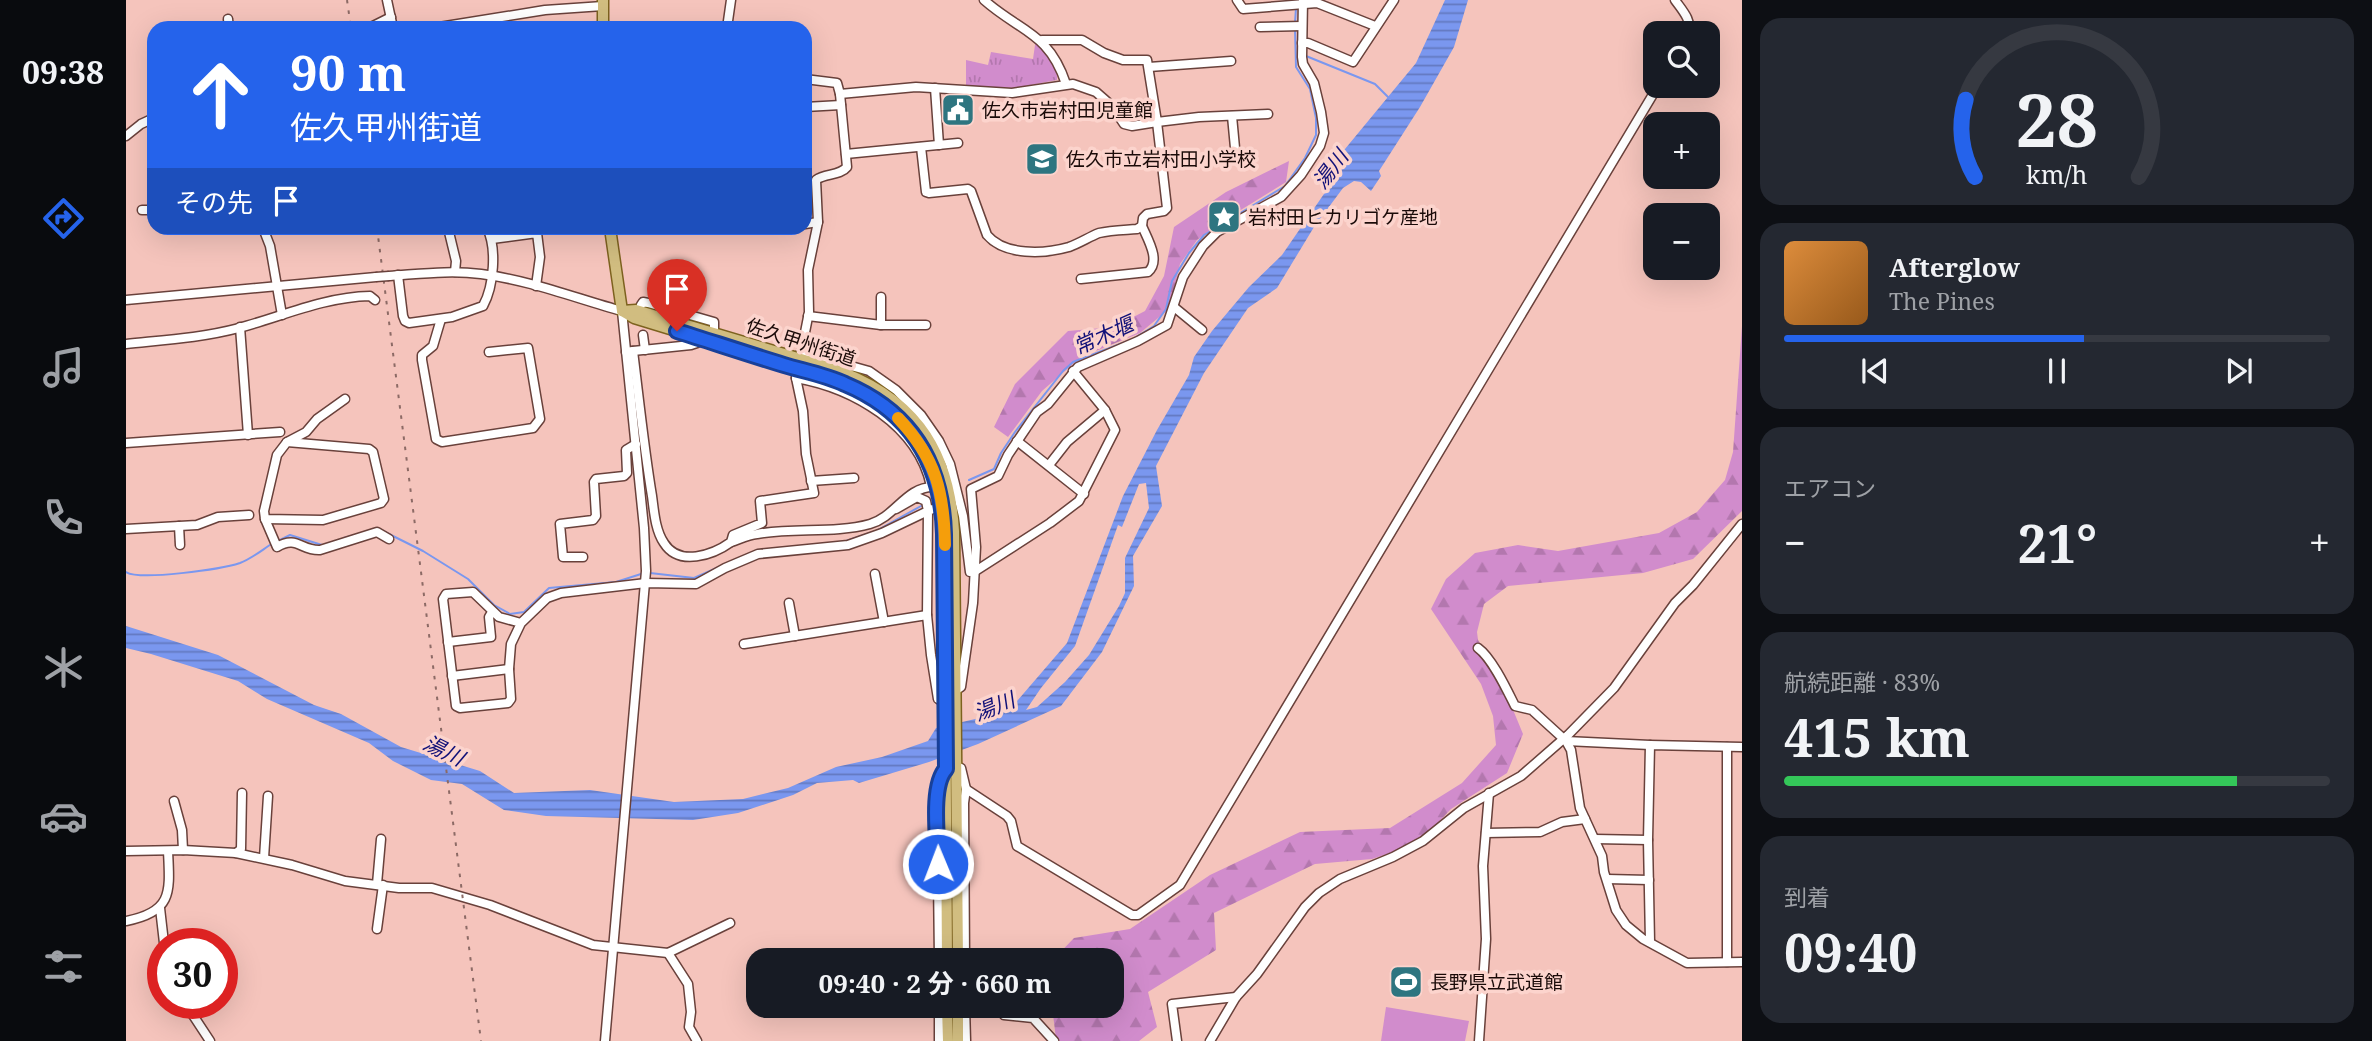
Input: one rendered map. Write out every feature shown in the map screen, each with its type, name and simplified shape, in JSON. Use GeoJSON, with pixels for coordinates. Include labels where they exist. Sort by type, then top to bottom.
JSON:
{"type":"FeatureCollection","features":[{"type":"Feature","properties":{"kind":"main road"},"geometry":{"type":"LineString","coordinates":[[603,3],[603,21]]}},
{"type":"Feature","properties":{"kind":"main road"},"geometry":{"type":"LineString","coordinates":[[611,235],[622,312]]}},
{"type":"Feature","properties":{"kind":"main road","name":"佐久甲州街道"},"geometry":{"type":"LineString","coordinates":[[622,312],[636,310],[714,333],[856,389],[894,414],[929,459],[936,475],[944,534],[958,948]]}},
{"type":"Feature","properties":{"kind":"main road","name":"佐久甲州街道"},"geometry":{"type":"LineString","coordinates":[[622,312],[698,338],[858,378],[897,403],[914,420],[930,441],[955,490],[955,691],[949,704]]}},
{"type":"Feature","properties":{"kind":"main road","name":"佐久甲州街道"},"geometry":{"type":"LineString","coordinates":[[947,948],[951,764]]}},
{"type":"Feature","properties":{"kind":"main road"},"geometry":{"type":"LineString","coordinates":[[947,1018],[948,1041]]}},
{"type":"Feature","properties":{"kind":"main road"},"geometry":{"type":"LineString","coordinates":[[958,1018],[958,1041]]}},
{"type":"Feature","properties":{"kind":"street"},"geometry":{"type":"LineString","coordinates":[[387,0],[392,21]]}},
{"type":"Feature","properties":{"kind":"street"},"geometry":{"type":"LineString","coordinates":[[728,21],[731,0]]}},
{"type":"Feature","properties":{"kind":"street"},"geometry":{"type":"LineString","coordinates":[[984,0],[1042,40],[1066,84]]}},
{"type":"Feature","properties":{"kind":"street"},"geometry":{"type":"LineString","coordinates":[[1237,0],[1243,9],[1317,3],[1375,26]]}},
{"type":"Feature","properties":{"kind":"street"},"geometry":{"type":"LineString","coordinates":[[1302,50],[1308,43],[1353,62],[1394,0]]}},
{"type":"Feature","properties":{"kind":"street"},"geometry":{"type":"LineString","coordinates":[[1675,0],[1688,21]]}},
{"type":"Feature","properties":{"kind":"street"},"geometry":{"type":"LineString","coordinates":[[477,21],[603,3]]}},
{"type":"Feature","properties":{"kind":"street"},"geometry":{"type":"LineString","coordinates":[[1073,371],[1105,410],[1115,430],[1084,494],[1050,523],[972,574],[963,516],[955,490],[971,489],[998,476],[1017,440],[1037,412],[1048,404],[1073,371],[1167,325],[1183,277],[1208,241],[1217,232],[1281,197],[1301,175],[1320,146],[1324,133],[1314,83],[1303,64],[1298,26],[1300,3]]}},
{"type":"Feature","properties":{"kind":"street"},"geometry":{"type":"LineString","coordinates":[[383,21],[391,17]]}},
{"type":"Feature","properties":{"kind":"street"},"geometry":{"type":"LineString","coordinates":[[1260,27],[1298,26]]}},
{"type":"Feature","properties":{"kind":"street"},"geometry":{"type":"LineString","coordinates":[[1042,40],[1082,40],[1123,60],[1145,58],[1149,67],[1167,208],[1147,214],[1143,218],[1142,226],[1154,265],[1149,272],[1081,279]]}},
{"type":"Feature","properties":{"kind":"street"},"geometry":{"type":"LineString","coordinates":[[1149,67],[1231,61]]}},
{"type":"Feature","properties":{"kind":"street"},"geometry":{"type":"LineString","coordinates":[[731,542],[733,535],[762,523],[760,500],[814,493],[806,454],[798,364],[808,316],[808,271],[818,222],[816,180],[845,170],[846,153],[841,94],[837,83],[812,80]]}},
{"type":"Feature","properties":{"kind":"street"},"geometry":{"type":"LineString","coordinates":[[841,94],[916,87],[1012,93],[1079,84],[1096,92],[1128,126],[1268,114]]}},
{"type":"Feature","properties":{"kind":"street"},"geometry":{"type":"LineString","coordinates":[[935,88],[939,145]]}},
{"type":"Feature","properties":{"kind":"street"},"geometry":{"type":"LineString","coordinates":[[966,789],[1011,821],[1015,841],[1020,848],[1132,915],[1138,915],[1180,885],[1651,98]]}},
{"type":"Feature","properties":{"kind":"street"},"geometry":{"type":"LineString","coordinates":[[812,107],[841,105]]}},
{"type":"Feature","properties":{"kind":"street"},"geometry":{"type":"LineString","coordinates":[[1232,116],[1235,148]]}},
{"type":"Feature","properties":{"kind":"street"},"geometry":{"type":"LineString","coordinates":[[126,136],[147,121]]}},
{"type":"Feature","properties":{"kind":"street"},"geometry":{"type":"LineString","coordinates":[[846,153],[958,143]]}},
{"type":"Feature","properties":{"kind":"street"},"geometry":{"type":"LineString","coordinates":[[921,147],[926,192],[971,191],[987,235],[992,241],[1007,248],[1019,251],[1056,249],[1080,243],[1099,233],[1142,226]]}},
{"type":"Feature","properties":{"kind":"street"},"geometry":{"type":"LineString","coordinates":[[142,210],[147,210]]}},
{"type":"Feature","properties":{"kind":"street"},"geometry":{"type":"LineString","coordinates":[[812,223],[818,222]]}},
{"type":"Feature","properties":{"kind":"street"},"geometry":{"type":"LineString","coordinates":[[266,235],[282,315]]}},
{"type":"Feature","properties":{"kind":"street"},"geometry":{"type":"LineString","coordinates":[[450,235],[456,272]]}},
{"type":"Feature","properties":{"kind":"street"},"geometry":{"type":"LineString","coordinates":[[393,275],[405,321],[409,323],[452,317],[483,306],[494,256],[490,235]]}},
{"type":"Feature","properties":{"kind":"street"},"geometry":{"type":"LineString","coordinates":[[492,239],[522,235]]}},
{"type":"Feature","properties":{"kind":"street"},"geometry":{"type":"LineString","coordinates":[[536,286],[540,257],[537,235]]}},
{"type":"Feature","properties":{"kind":"street"},"geometry":{"type":"LineString","coordinates":[[126,300],[393,275],[456,272],[536,286],[622,312],[656,520],[663,542],[672,551],[695,557],[713,554],[731,542],[756,534],[861,526],[879,521],[917,497],[926,500],[930,655],[938,699],[949,704]]}},
{"type":"Feature","properties":{"kind":"street"},"geometry":{"type":"LineString","coordinates":[[126,344],[204,336],[282,315],[314,303],[370,296],[375,300]]}},
{"type":"Feature","properties":{"kind":"street"},"geometry":{"type":"LineString","coordinates":[[881,297],[881,325]]}},
{"type":"Feature","properties":{"kind":"street"},"geometry":{"type":"LineString","coordinates":[[642,305],[643,302],[648,303],[714,322],[714,333]]}},
{"type":"Feature","properties":{"kind":"street"},"geometry":{"type":"LineString","coordinates":[[1174,307],[1202,330]]}},
{"type":"Feature","properties":{"kind":"street"},"geometry":{"type":"LineString","coordinates":[[808,316],[881,325],[926,324]]}},
{"type":"Feature","properties":{"kind":"street"},"geometry":{"type":"LineString","coordinates":[[441,319],[433,346],[422,355],[436,439],[442,442],[533,428],[540,419],[528,348],[489,352]]}},
{"type":"Feature","properties":{"kind":"street"},"geometry":{"type":"LineString","coordinates":[[240,327],[248,435]]}},
{"type":"Feature","properties":{"kind":"street"},"geometry":{"type":"LineString","coordinates":[[643,335],[645,350]]}},
{"type":"Feature","properties":{"kind":"street"},"geometry":{"type":"LineString","coordinates":[[630,351],[691,345],[696,343],[698,338]]}},
{"type":"Feature","properties":{"kind":"street"},"geometry":{"type":"LineString","coordinates":[[605,1041],[646,582],[630,351]]}},
{"type":"Feature","properties":{"kind":"street"},"geometry":{"type":"LineString","coordinates":[[521,623],[499,617],[473,592],[446,594],[443,599],[452,676],[456,706],[460,709],[508,703],[511,699],[511,644],[521,623],[547,598],[561,593],[646,582],[696,584],[725,568],[764,552],[848,545],[882,533],[940,503],[915,448],[891,421],[798,364]]}},
{"type":"Feature","properties":{"kind":"street"},"geometry":{"type":"LineString","coordinates":[[345,399],[317,419],[306,432],[287,442],[277,455],[264,511],[265,519],[278,547],[285,542],[295,542],[315,551],[377,532],[389,539]]}},
{"type":"Feature","properties":{"kind":"street"},"geometry":{"type":"LineString","coordinates":[[1049,465],[1067,442],[1105,410]]}},
{"type":"Feature","properties":{"kind":"street"},"geometry":{"type":"LineString","coordinates":[[126,443],[280,432]]}},
{"type":"Feature","properties":{"kind":"street"},"geometry":{"type":"LineString","coordinates":[[1017,440],[1084,494]]}},
{"type":"Feature","properties":{"kind":"street"},"geometry":{"type":"LineString","coordinates":[[265,519],[323,520],[381,503],[384,499],[373,452],[369,449],[287,442]]}},
{"type":"Feature","properties":{"kind":"street"},"geometry":{"type":"LineString","coordinates":[[583,557],[563,557],[560,524],[593,520],[596,516],[594,482],[624,476],[627,473],[626,450],[636,444]]}},
{"type":"Feature","properties":{"kind":"street"},"geometry":{"type":"LineString","coordinates":[[811,481],[854,478]]}},
{"type":"Feature","properties":{"kind":"street"},"geometry":{"type":"LineString","coordinates":[[896,509],[909,495],[931,486]]}},
{"type":"Feature","properties":{"kind":"street"},"geometry":{"type":"LineString","coordinates":[[955,691],[961,688],[966,662],[976,547],[971,489]]}},
{"type":"Feature","properties":{"kind":"street"},"geometry":{"type":"LineString","coordinates":[[126,529],[197,525],[218,517],[249,515]]}},
{"type":"Feature","properties":{"kind":"street"},"geometry":{"type":"LineString","coordinates":[[1210,1041],[1236,997],[1305,907],[1329,885],[1423,841],[1464,807],[1521,776],[1565,740],[1614,688],[1675,603],[1742,524]]}},
{"type":"Feature","properties":{"kind":"street"},"geometry":{"type":"LineString","coordinates":[[178,526],[180,545]]}},
{"type":"Feature","properties":{"kind":"street"},"geometry":{"type":"LineString","coordinates":[[875,574],[884,622]]}},
{"type":"Feature","properties":{"kind":"street"},"geometry":{"type":"LineString","coordinates":[[789,603],[795,636]]}},
{"type":"Feature","properties":{"kind":"street"},"geometry":{"type":"LineString","coordinates":[[448,642],[491,638],[489,617],[492,612]]}},
{"type":"Feature","properties":{"kind":"street"},"geometry":{"type":"LineString","coordinates":[[744,644],[927,615]]}},
{"type":"Feature","properties":{"kind":"street"},"geometry":{"type":"LineString","coordinates":[[1478,648],[1500,677],[1516,706],[1532,710],[1565,740],[1571,750],[1580,807],[1595,839],[1612,899],[1623,921],[1634,933],[1687,963],[1742,962]]}},
{"type":"Feature","properties":{"kind":"street"},"geometry":{"type":"LineString","coordinates":[[452,676],[509,669]]}},
{"type":"Feature","properties":{"kind":"street"},"geometry":{"type":"LineString","coordinates":[[1565,740],[1742,747]]}},
{"type":"Feature","properties":{"kind":"street"},"geometry":{"type":"LineString","coordinates":[[1650,745],[1650,942]]}},
{"type":"Feature","properties":{"kind":"street"},"geometry":{"type":"LineString","coordinates":[[1727,747],[1727,962]]}},
{"type":"Feature","properties":{"kind":"street"},"geometry":{"type":"LineString","coordinates":[[939,948],[937,792],[940,775],[951,764],[961,768],[966,789],[965,948]]}},
{"type":"Feature","properties":{"kind":"street"},"geometry":{"type":"LineString","coordinates":[[236,853],[241,849],[242,793]]}},
{"type":"Feature","properties":{"kind":"street"},"geometry":{"type":"LineString","coordinates":[[1479,1041],[1486,939],[1483,866],[1489,793]]}},
{"type":"Feature","properties":{"kind":"street"},"geometry":{"type":"LineString","coordinates":[[264,858],[268,796]]}},
{"type":"Feature","properties":{"kind":"street"},"geometry":{"type":"LineString","coordinates":[[174,801],[182,830],[183,850]]}},
{"type":"Feature","properties":{"kind":"street"},"geometry":{"type":"LineString","coordinates":[[1486,833],[1540,832],[1562,822],[1585,818]]}},
{"type":"Feature","properties":{"kind":"street"},"geometry":{"type":"LineString","coordinates":[[377,929],[381,839]]}},
{"type":"Feature","properties":{"kind":"street"},"geometry":{"type":"LineString","coordinates":[[1595,839],[1648,840]]}},
{"type":"Feature","properties":{"kind":"street"},"geometry":{"type":"LineString","coordinates":[[126,851],[236,853],[264,858],[345,881],[432,888],[490,905],[581,942],[613,948],[668,953],[730,923]]}},
{"type":"Feature","properties":{"kind":"street"},"geometry":{"type":"LineString","coordinates":[[126,921],[160,908],[169,893],[168,851]]}},
{"type":"Feature","properties":{"kind":"street"},"geometry":{"type":"LineString","coordinates":[[1607,879],[1649,880]]}},
{"type":"Feature","properties":{"kind":"street"},"geometry":{"type":"LineString","coordinates":[[160,908],[162,928]]}},
{"type":"Feature","properties":{"kind":"street"},"geometry":{"type":"LineString","coordinates":[[668,953],[688,984],[691,1012],[689,1027],[697,1041]]}},
{"type":"Feature","properties":{"kind":"street"},"geometry":{"type":"LineString","coordinates":[[1177,1041],[1172,1004],[1236,997]]}},
{"type":"Feature","properties":{"kind":"street"},"geometry":{"type":"LineString","coordinates":[[939,1018],[939,1041]]}},
{"type":"Feature","properties":{"kind":"street"},"geometry":{"type":"LineString","coordinates":[[965,1018],[966,1041]]}},
{"type":"Feature","properties":{"kind":"street"},"geometry":{"type":"LineString","coordinates":[[1033,1018],[1054,1041]]}},
{"type":"Feature","properties":{"kind":"street"},"geometry":{"type":"LineString","coordinates":[[196,1019],[210,1041]]}},
{"type":"Feature","properties":{"kind":"green space"},"geometry":{"type":"Polygon","coordinates":[[[1036,38],[1053,64],[1057,80],[1015,88],[966,86],[966,60],[988,65],[991,52],[1033,59],[1036,38]]]}},
{"type":"Feature","properties":{"kind":"green space"},"geometry":{"type":"Polygon","coordinates":[[[1289,161],[1286,182],[1197,240],[1180,264],[1169,309],[1140,333],[1081,357],[1042,391],[1008,437],[994,427],[1015,384],[1068,331],[1114,327],[1145,311],[1164,276],[1174,227],[1226,192],[1289,161]]]}},
{"type":"Feature","properties":{"kind":"green space"},"geometry":{"type":"Polygon","coordinates":[[[1742,326],[1742,511],[1693,559],[1643,573],[1508,586],[1484,604],[1477,632],[1478,640],[1495,666],[1523,734],[1507,773],[1451,809],[1432,829],[1402,849],[1372,859],[1315,864],[1214,913],[1216,950],[1148,992],[1157,1027],[1139,1041],[1056,1039],[1053,1018],[1124,1018],[1124,948],[1064,948],[1074,938],[1130,929],[1210,875],[1300,832],[1390,828],[1462,783],[1496,745],[1493,716],[1481,684],[1431,609],[1446,579],[1475,553],[1518,545],[1558,551],[1659,533],[1697,512],[1725,480],[1733,452],[1742,326]]]}},
{"type":"Feature","properties":{"kind":"green space"},"geometry":{"type":"Polygon","coordinates":[[[1386,1007],[1469,1021],[1465,1041],[1381,1041],[1386,1007]]]}},
{"type":"Feature","properties":{"kind":"water","name":"湯川"},"geometry":{"type":"Polygon","coordinates":[[[1445,0],[1468,0],[1454,47],[1379,171],[1381,176],[1371,191],[1361,182],[1354,181],[1343,188],[1314,227],[1277,288],[1248,308],[1204,373],[1156,466],[1162,506],[1133,556],[1134,586],[1102,652],[1061,706],[978,744],[859,783],[853,780],[817,783],[793,795],[738,813],[693,820],[546,816],[504,810],[462,784],[431,780],[393,761],[369,743],[267,699],[238,681],[126,648],[126,626],[218,655],[314,705],[341,714],[401,747],[480,771],[514,793],[590,790],[674,802],[743,799],[788,788],[836,767],[882,757],[928,741],[936,728],[984,717],[992,718],[1012,707],[1067,643],[1123,496],[1189,375],[1194,357],[1249,287],[1282,255],[1326,191],[1339,179],[1332,157],[1337,149],[1345,149],[1416,63],[1445,0]],[[1146,483],[1139,484],[1122,527],[1118,525],[1075,646],[1026,710],[1037,707],[1065,682],[1089,655],[1119,606],[1125,593],[1125,558],[1149,508],[1146,483]]]}},
{"type":"Feature","properties":{"kind":"waterway","name":"常木堰"},"geometry":{"type":"LineString","coordinates":[[1295,23],[1296,8]]}},
{"type":"Feature","properties":{"kind":"waterway","name":"常木堰"},"geometry":{"type":"LineString","coordinates":[[1133,339],[1154,326],[1166,309],[1172,281],[1204,235],[1285,186],[1305,158],[1316,135],[1316,118],[1310,89],[1296,67],[1295,29]]}},
{"type":"Feature","properties":{"kind":"waterway"},"geometry":{"type":"LineString","coordinates":[[1306,56],[1375,84],[1390,99]]}},
{"type":"Feature","properties":{"kind":"waterway","name":"常木堰"},"geometry":{"type":"LineString","coordinates":[[969,480],[994,469],[1015,432],[1073,362],[1128,341]]}},
{"type":"Feature","properties":{"kind":"waterway"},"geometry":{"type":"LineString","coordinates":[[846,541],[876,531],[921,506]]}},
{"type":"Feature","properties":{"kind":"waterway"},"geometry":{"type":"LineString","coordinates":[[381,530],[423,551],[468,579],[494,605],[510,614],[524,612],[549,588],[616,582],[641,574]]}},
{"type":"Feature","properties":{"kind":"waterway"},"geometry":{"type":"LineString","coordinates":[[344,538],[362,533]]}},
{"type":"Feature","properties":{"kind":"waterway"},"geometry":{"type":"LineString","coordinates":[[278,541],[290,535],[322,545]]}},
{"type":"Feature","properties":{"kind":"waterway"},"geometry":{"type":"LineString","coordinates":[[126,572],[163,575],[231,565],[248,559],[273,543]]}},
{"type":"Feature","properties":{"kind":"waterway"},"geometry":{"type":"LineString","coordinates":[[756,551],[778,548]]}},
{"type":"Feature","properties":{"kind":"waterway"},"geometry":{"type":"LineString","coordinates":[[650,573],[694,578],[751,553]]}},
{"type":"Feature","properties":{"kind":"railway"},"geometry":{"type":"LineString","coordinates":[[347,0],[350,21]]}},
{"type":"Feature","properties":{"kind":"railway"},"geometry":{"type":"LineString","coordinates":[[378,235],[481,1041]]}},
{"type":"Feature","properties":{"kind":"slow traffic"},"geometry":{"type":"LineString","coordinates":[[898,418],[922,447],[939,483],[945,545]]}},
{"type":"Feature","properties":{"kind":"place","name":"佐久市岩村田児童館"},"geometry":{"type":"Point","coordinates":[958,110]}},
{"type":"Feature","properties":{"kind":"place","name":"佐久市立岩村田小学校"},"geometry":{"type":"Point","coordinates":[1042,159]}},
{"type":"Feature","properties":{"kind":"place","name":"岩村田ヒカリゴケ産地"},"geometry":{"type":"Point","coordinates":[1224,217]}},
{"type":"Feature","properties":{"kind":"place","name":"長野県立武道館"},"geometry":{"type":"Point","coordinates":[1406,982]}},
{"type":"Feature","properties":{"kind":"route"},"geometry":{"type":"LineString","coordinates":[[677,331],[856,389],[894,414],[929,459],[936,475],[944,517],[946,769],[938,780],[938,864]]}}]}
